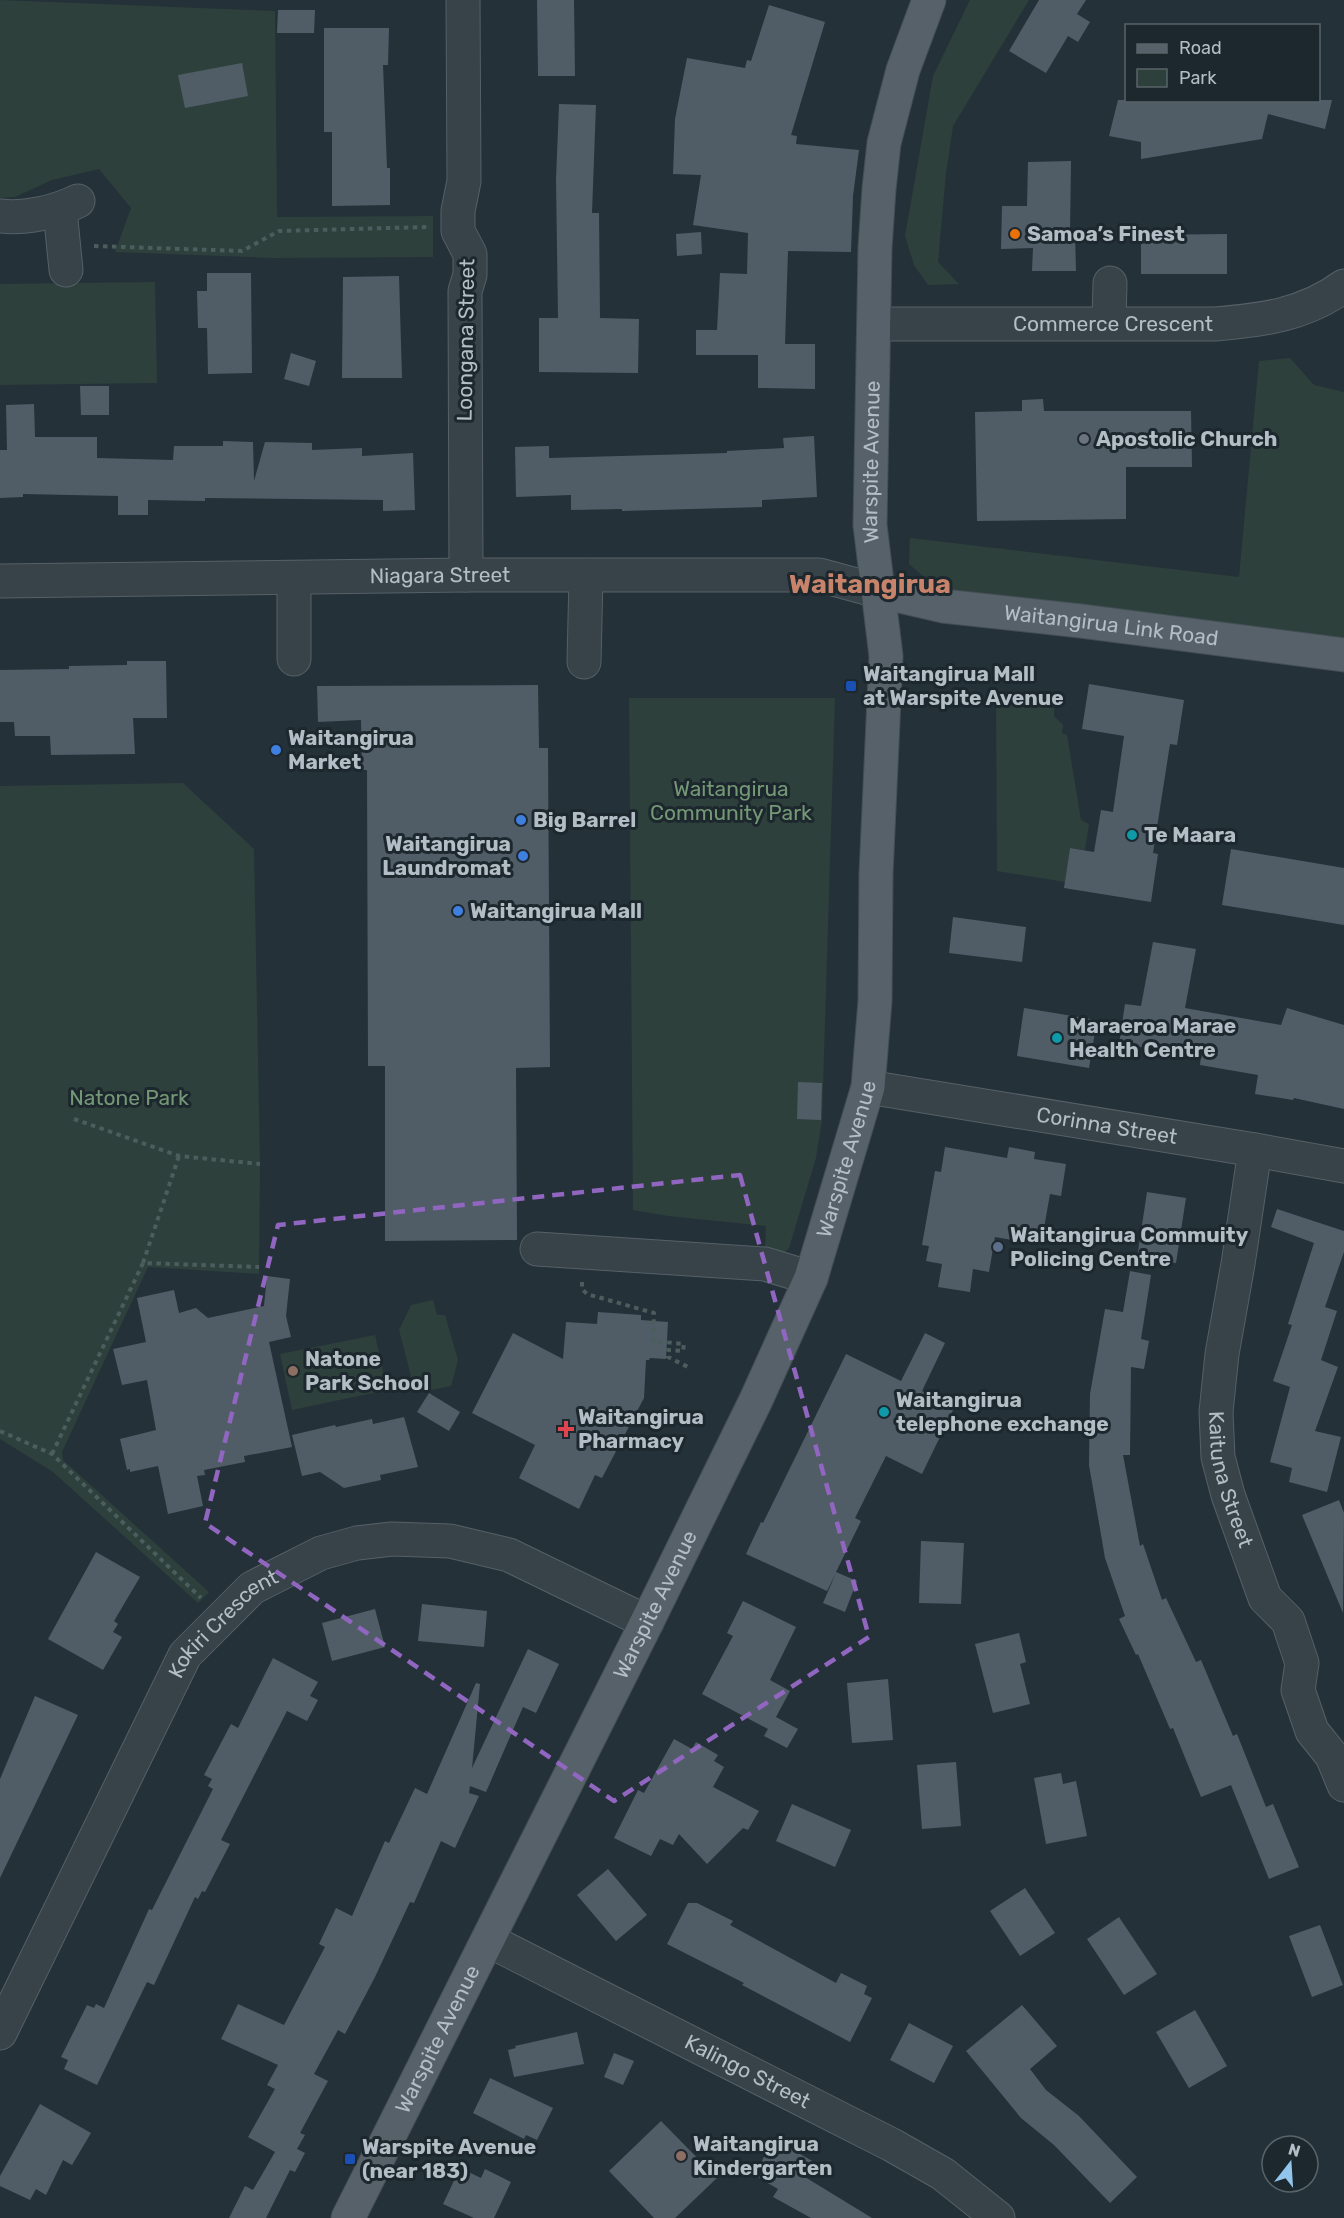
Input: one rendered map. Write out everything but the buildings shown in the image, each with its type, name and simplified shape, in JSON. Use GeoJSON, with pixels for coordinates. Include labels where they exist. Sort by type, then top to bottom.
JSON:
{"type":"FeatureCollection","features":[{"type":"Feature","properties":{"kind":"main road","name":"Warspite Avenue"},"geometry":{"type":"LineString","coordinates":[[348,2218],[756,1400],[811,1278],[868,1087],[875,1000],[876,874],[886,656],[870,525],[875,248],[884,143],[903,70],[929,0]]}},
{"type":"Feature","properties":{"kind":"main road","name":"Waitangirua Link Road"},"geometry":{"type":"LineString","coordinates":[[878,591],[943,606],[1081,621],[1344,655]]}},
{"type":"Feature","properties":{"kind":"street","name":"Loongana Street"},"geometry":{"type":"LineString","coordinates":[[463,0],[464,181],[458,211],[458,231],[470,254],[470,275],[465,291],[466,575]]}},
{"type":"Feature","properties":{"kind":"street"},"geometry":{"type":"LineString","coordinates":[[0,216],[9,217],[69,206],[65,258]]}},
{"type":"Feature","properties":{"kind":"street"},"geometry":{"type":"LineString","coordinates":[[1109,322],[1110,283]]}},
{"type":"Feature","properties":{"kind":"street","name":"Commerce Crescent"},"geometry":{"type":"LineString","coordinates":[[875,324],[1109,322],[1215,324],[1251,321],[1305,309],[1344,286]]}},
{"type":"Feature","properties":{"kind":"street","name":"Niagara Street"},"geometry":{"type":"LineString","coordinates":[[0,581],[466,575],[819,575],[878,591]]}},
{"type":"Feature","properties":{"kind":"street"},"geometry":{"type":"LineString","coordinates":[[584,662],[586,576]]}},
{"type":"Feature","properties":{"kind":"street"},"geometry":{"type":"LineString","coordinates":[[294,578],[294,659]]}},
{"type":"Feature","properties":{"kind":"street","name":"Corinna Street"},"geometry":{"type":"LineString","coordinates":[[868,1087],[1344,1166]]}},
{"type":"Feature","properties":{"kind":"street","name":"Kaituna Street"},"geometry":{"type":"LineString","coordinates":[[1255,1150],[1222,1354],[1216,1412],[1218,1457],[1228,1495],[1265,1598],[1288,1621],[1302,1663],[1298,1690],[1312,1731],[1332,1756],[1344,1785]]}},
{"type":"Feature","properties":{"kind":"street"},"geometry":{"type":"LineString","coordinates":[[537,1249],[765,1264],[811,1278]]}},
{"type":"Feature","properties":{"kind":"street","name":"Kokiri Crescent"},"geometry":{"type":"LineString","coordinates":[[0,2033],[185,1655],[252,1588],[321,1553],[357,1544],[392,1539],[450,1541],[508,1556],[647,1622]]}},
{"type":"Feature","properties":{"kind":"street","name":"Kalingo Street"},"geometry":{"type":"LineString","coordinates":[[488,1940],[892,2145],[943,2174],[998,2218]]}},
{"type":"Feature","properties":{"kind":"path"},"geometry":{"type":"LineString","coordinates":[[65,258],[242,251],[279,231],[458,226]]}},
{"type":"Feature","properties":{"kind":"path"},"geometry":{"type":"LineString","coordinates":[[74,1119],[179,1156],[260,1164]]}},
{"type":"Feature","properties":{"kind":"path"},"geometry":{"type":"LineString","coordinates":[[52,1455],[142,1263],[179,1156]]}},
{"type":"Feature","properties":{"kind":"path"},"geometry":{"type":"LineString","coordinates":[[581,1251],[582,1289],[587,1294],[654,1313],[653,1341],[684,1344],[683,1351],[668,1350],[668,1357],[688,1366]]}},
{"type":"Feature","properties":{"kind":"path"},"geometry":{"type":"LineString","coordinates":[[142,1263],[259,1267]]}},
{"type":"Feature","properties":{"kind":"path"},"geometry":{"type":"LineString","coordinates":[[0,1431],[52,1455],[222,1618]]}},
{"type":"Feature","properties":{"kind":"highlighted area"},"geometry":{"type":"Polygon","coordinates":[[[740,1175],[869,1637],[614,1801],[205,1523],[278,1225],[740,1175]]]}},
{"type":"Feature","properties":{"kind":"green space"},"geometry":{"type":"Polygon","coordinates":[[[0,0],[275,11],[277,217],[433,216],[433,257],[275,258],[115,252],[131,208],[99,169],[52,180],[15,197],[0,198],[0,0]]]}},
{"type":"Feature","properties":{"kind":"green space"},"geometry":{"type":"Polygon","coordinates":[[[970,0],[1029,0],[953,126],[946,173],[938,262],[959,284],[928,285],[914,265],[905,236],[933,76],[970,0]]]}},
{"type":"Feature","properties":{"kind":"green space"},"geometry":{"type":"Polygon","coordinates":[[[155,282],[157,383],[0,385],[0,284],[155,282]]]}},
{"type":"Feature","properties":{"kind":"green space"},"geometry":{"type":"Polygon","coordinates":[[[1290,358],[1314,385],[1344,392],[1344,638],[956,590],[930,582],[909,564],[910,538],[1239,577],[1259,361],[1290,358]]]}},
{"type":"Feature","properties":{"kind":"green space","name":"Waitangirua Community Park"},"geometry":{"type":"Polygon","coordinates":[[[629,698],[835,698],[822,1120],[816,1158],[789,1248],[783,1254],[765,1249],[766,1226],[633,1210],[629,698]]]}},
{"type":"Feature","properties":{"kind":"green space"},"geometry":{"type":"Polygon","coordinates":[[[996,700],[1054,708],[1054,716],[1063,725],[1062,733],[1067,735],[1081,820],[1089,824],[1085,850],[1070,848],[1065,882],[997,871],[996,700]]]}},
{"type":"Feature","properties":{"kind":"green space","name":"Natone Park"},"geometry":{"type":"Polygon","coordinates":[[[183,783],[254,849],[260,1164],[259,1274],[148,1267],[62,1452],[63,1460],[209,1592],[198,1603],[53,1472],[0,1439],[0,786],[183,783]]]}},
{"type":"Feature","properties":{"kind":"green space"},"geometry":{"type":"Polygon","coordinates":[[[433,1300],[437,1315],[445,1315],[458,1360],[451,1386],[426,1391],[413,1384],[399,1330],[411,1305],[433,1300]]]}},
{"type":"Feature","properties":{"kind":"green space"},"geometry":{"type":"Polygon","coordinates":[[[375,1335],[387,1390],[292,1410],[280,1354],[375,1335]]]}},
{"type":"Feature","properties":{"kind":"place","name":"Samoa’s Finest"},"geometry":{"type":"Point","coordinates":[1015,234]}},
{"type":"Feature","properties":{"kind":"place","name":"Apostolic Church"},"geometry":{"type":"Point","coordinates":[1084,439]}},
{"type":"Feature","properties":{"kind":"place","name":"Waitangirua Mall at Warspite Avenue"},"geometry":{"type":"Point","coordinates":[851,686]}},
{"type":"Feature","properties":{"kind":"place","name":"Waitangirua Market"},"geometry":{"type":"Point","coordinates":[276,750]}},
{"type":"Feature","properties":{"kind":"place","name":"Big Barrel"},"geometry":{"type":"Point","coordinates":[521,820]}},
{"type":"Feature","properties":{"kind":"place","name":"Te Maara"},"geometry":{"type":"Point","coordinates":[1132,835]}},
{"type":"Feature","properties":{"kind":"place","name":"Waitangirua Laundromat"},"geometry":{"type":"Point","coordinates":[523,856]}},
{"type":"Feature","properties":{"kind":"place","name":"Waitangirua Mall"},"geometry":{"type":"Point","coordinates":[458,911]}},
{"type":"Feature","properties":{"kind":"place","name":"Maraeroa Marae Health Centre"},"geometry":{"type":"Point","coordinates":[1057,1038]}},
{"type":"Feature","properties":{"kind":"place","name":"Waitangirua Commuity Policing Centre"},"geometry":{"type":"Point","coordinates":[998,1247]}},
{"type":"Feature","properties":{"kind":"place","name":"Natone Park School"},"geometry":{"type":"Point","coordinates":[293,1371]}},
{"type":"Feature","properties":{"kind":"place","name":"Waitangirua telephone exchange"},"geometry":{"type":"Point","coordinates":[884,1412]}},
{"type":"Feature","properties":{"kind":"place","name":"Waitangirua Pharmacy"},"geometry":{"type":"Point","coordinates":[566,1429]}},
{"type":"Feature","properties":{"kind":"place","name":"Waitangirua Kindergarten"},"geometry":{"type":"Point","coordinates":[681,2156]}},
{"type":"Feature","properties":{"kind":"place","name":"Warspite Avenue (near 183)"},"geometry":{"type":"Point","coordinates":[350,2159]}},
{"type":"Feature","properties":{"kind":"district","name":"Waitangirua"},"geometry":{"type":"Point","coordinates":[870,584]}}]}
